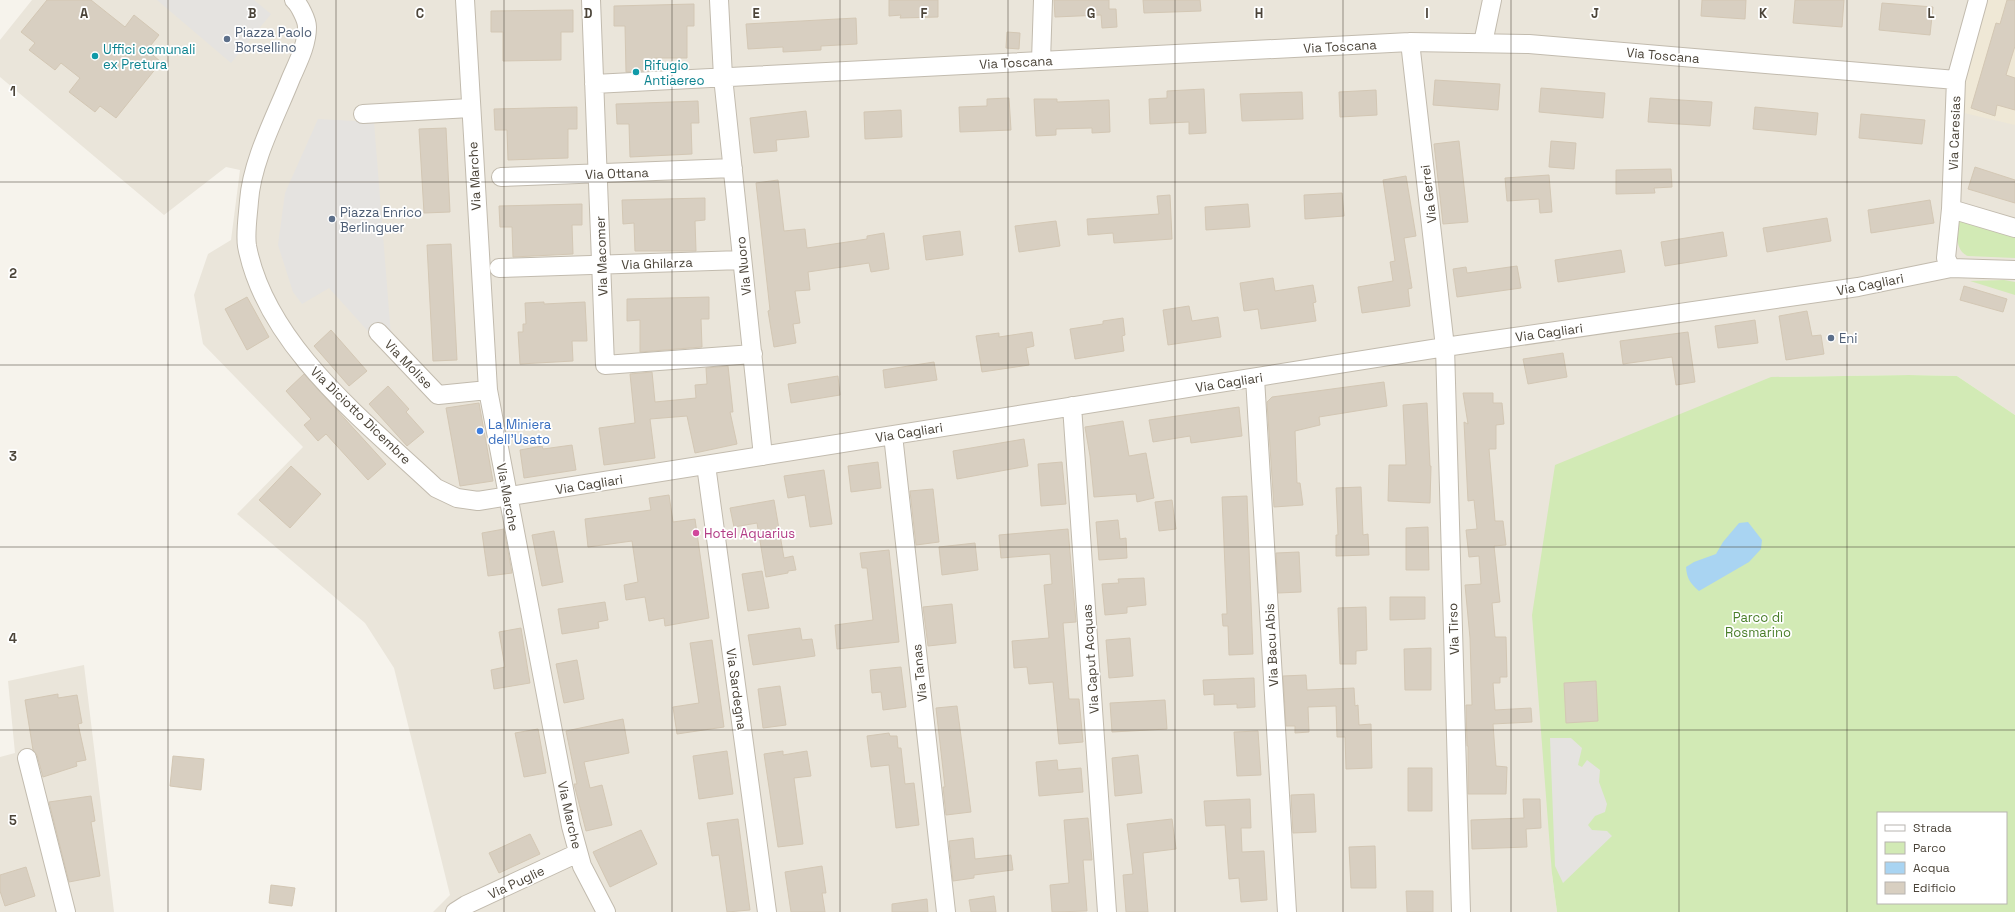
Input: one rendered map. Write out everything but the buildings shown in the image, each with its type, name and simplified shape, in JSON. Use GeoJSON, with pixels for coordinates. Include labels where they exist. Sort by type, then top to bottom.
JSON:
{"type":"FeatureCollection","features":[{"type":"Feature","properties":{"kind":"street","name":"Via Diciotto Dicembre"},"geometry":{"type":"LineString","coordinates":[[294,0],[307,25],[304,46],[259,158],[249,199],[247,244],[256,276],[265,297],[290,342],[322,380],[436,488],[457,498],[478,501],[508,496]]}},
{"type":"Feature","properties":{"kind":"street","name":"Via Marche"},"geometry":{"type":"LineString","coordinates":[[465,0],[470,108],[488,390],[571,826],[582,866],[606,912]]}},
{"type":"Feature","properties":{"kind":"street","name":"Via Macomer"},"geometry":{"type":"LineString","coordinates":[[591,0],[605,365],[753,354]]}},
{"type":"Feature","properties":{"kind":"street","name":"Via Nuoro"},"geometry":{"type":"LineString","coordinates":[[719,0],[723,77],[763,456]]}},
{"type":"Feature","properties":{"kind":"street"},"geometry":{"type":"LineString","coordinates":[[1041,61],[1043,0]]}},
{"type":"Feature","properties":{"kind":"street"},"geometry":{"type":"LineString","coordinates":[[1483,43],[1492,0]]}},
{"type":"Feature","properties":{"kind":"street","name":"Via Caresias"},"geometry":{"type":"LineString","coordinates":[[1951,268],[1946,258],[1951,209],[1956,80],[1978,0]]}},
{"type":"Feature","properties":{"kind":"street","name":"Via Toscana"},"geometry":{"type":"LineString","coordinates":[[723,77],[1410,42],[1544,46],[1956,80]]}},
{"type":"Feature","properties":{"kind":"street","name":"Via Gerrei"},"geometry":{"type":"LineString","coordinates":[[1410,42],[1445,347]]}},
{"type":"Feature","properties":{"kind":"street"},"geometry":{"type":"LineString","coordinates":[[594,84],[723,77]]}},
{"type":"Feature","properties":{"kind":"street"},"geometry":{"type":"LineString","coordinates":[[363,114],[470,108]]}},
{"type":"Feature","properties":{"kind":"street","name":"Via Ottana"},"geometry":{"type":"LineString","coordinates":[[501,177],[733,168]]}},
{"type":"Feature","properties":{"kind":"street"},"geometry":{"type":"LineString","coordinates":[[1951,209],[2015,228]]}},
{"type":"Feature","properties":{"kind":"street","name":"Via Ghilarza"},"geometry":{"type":"LineString","coordinates":[[499,268],[742,260]]}},
{"type":"Feature","properties":{"kind":"street","name":"Via Cagliari"},"geometry":{"type":"LineString","coordinates":[[508,496],[1445,347],[1858,287],[1951,268],[2015,270]]}},
{"type":"Feature","properties":{"kind":"street","name":"Via Molise"},"geometry":{"type":"LineString","coordinates":[[378,332],[438,395],[488,390]]}},
{"type":"Feature","properties":{"kind":"street","name":"Via Tirso"},"geometry":{"type":"LineString","coordinates":[[1445,347],[1461,912]]}},
{"type":"Feature","properties":{"kind":"street","name":"Via Bacu Abis"},"geometry":{"type":"LineString","coordinates":[[1255,378],[1287,912]]}},
{"type":"Feature","properties":{"kind":"street","name":"Via Caput Acquas"},"geometry":{"type":"LineString","coordinates":[[1072,406],[1107,912]]}},
{"type":"Feature","properties":{"kind":"street","name":"Via Tanas"},"geometry":{"type":"LineString","coordinates":[[892,435],[946,912]]}},
{"type":"Feature","properties":{"kind":"street","name":"Via Sardegna"},"geometry":{"type":"LineString","coordinates":[[706,465],[767,912]]}},
{"type":"Feature","properties":{"kind":"street"},"geometry":{"type":"LineString","coordinates":[[27,758],[66,912]]}},
{"type":"Feature","properties":{"kind":"street","name":"Via Puglie"},"geometry":{"type":"LineString","coordinates":[[455,912],[466,904],[578,853]]}},
{"type":"Feature","properties":{"kind":"shaded area"},"geometry":{"type":"Polygon","coordinates":[[[32,0],[2015,0],[2015,415],[1957,376],[1909,375],[1772,377],[1552,874],[1557,912],[433,912],[450,895],[394,668],[365,623],[237,514],[303,447],[203,344],[194,295],[208,254],[231,240],[240,170],[226,167],[164,215],[0,77],[0,40],[32,0]]]}},
{"type":"Feature","properties":{"kind":"shaded area","name":"Piazza Paolo Borsellino"},"geometry":{"type":"Polygon","coordinates":[[[157,0],[254,0],[271,14],[231,63],[157,0]]]}},
{"type":"Feature","properties":{"kind":"shaded area"},"geometry":{"type":"Polygon","coordinates":[[[1986,0],[2015,0],[2015,125],[1964,113],[1965,79],[1986,0]]]}},
{"type":"Feature","properties":{"kind":"shaded area","name":"Piazza Enrico Berlinguer"},"geometry":{"type":"Polygon","coordinates":[[[318,119],[374,122],[391,336],[375,339],[329,288],[302,304],[293,292],[278,245],[285,193],[318,119]]]}},
{"type":"Feature","properties":{"kind":"shaded area"},"geometry":{"type":"Polygon","coordinates":[[[84,665],[114,912],[0,912],[0,757],[15,753],[8,681],[84,665]]]}},
{"type":"Feature","properties":{"kind":"shaded area"},"geometry":{"type":"Polygon","coordinates":[[[1550,738],[1571,738],[1582,748],[1578,765],[1582,767],[1587,760],[1600,770],[1599,782],[1607,804],[1605,812],[1595,816],[1588,825],[1592,830],[1607,831],[1612,836],[1563,883],[1555,866],[1550,738]]]}},
{"type":"Feature","properties":{"kind":"green space"},"geometry":{"type":"Polygon","coordinates":[[[1957,212],[2015,229],[2015,258],[1968,256],[1963,253],[1960,249],[1957,237],[1957,212]]]}},
{"type":"Feature","properties":{"kind":"green space"},"geometry":{"type":"Polygon","coordinates":[[[2004,280],[2015,282],[2015,295],[1970,281],[2004,280]]]}},
{"type":"Feature","properties":{"kind":"green space","name":"Parco di Rosmarino"},"geometry":{"type":"Polygon","coordinates":[[[1909,375],[1957,376],[2015,415],[2015,912],[1557,912],[1552,874],[1532,615],[1555,465],[1771,377],[1909,375]]]}},
{"type":"Feature","properties":{"kind":"water"},"geometry":{"type":"Polygon","coordinates":[[[1748,522],[1762,540],[1761,549],[1749,562],[1699,591],[1693,586],[1687,575],[1686,567],[1694,562],[1716,554],[1723,542],[1739,523],[1748,522]]]}},
{"type":"Feature","properties":{"kind":"place","name":"Piazza Paolo Borsellino"},"geometry":{"type":"Point","coordinates":[227,39]}},
{"type":"Feature","properties":{"kind":"place","name":"Uffici comunali ex Pretura"},"geometry":{"type":"Point","coordinates":[95,56]}},
{"type":"Feature","properties":{"kind":"place","name":"Rifugio Antiaereo"},"geometry":{"type":"Point","coordinates":[636,72]}},
{"type":"Feature","properties":{"kind":"place","name":"Piazza Enrico Berlinguer"},"geometry":{"type":"Point","coordinates":[332,219]}},
{"type":"Feature","properties":{"kind":"place","name":"Eni"},"geometry":{"type":"Point","coordinates":[1831,338]}},
{"type":"Feature","properties":{"kind":"place","name":"La Miniera dell'Usato"},"geometry":{"type":"Point","coordinates":[480,431]}},
{"type":"Feature","properties":{"kind":"place","name":"Hotel Aquarius"},"geometry":{"type":"Point","coordinates":[696,533]}}]}
